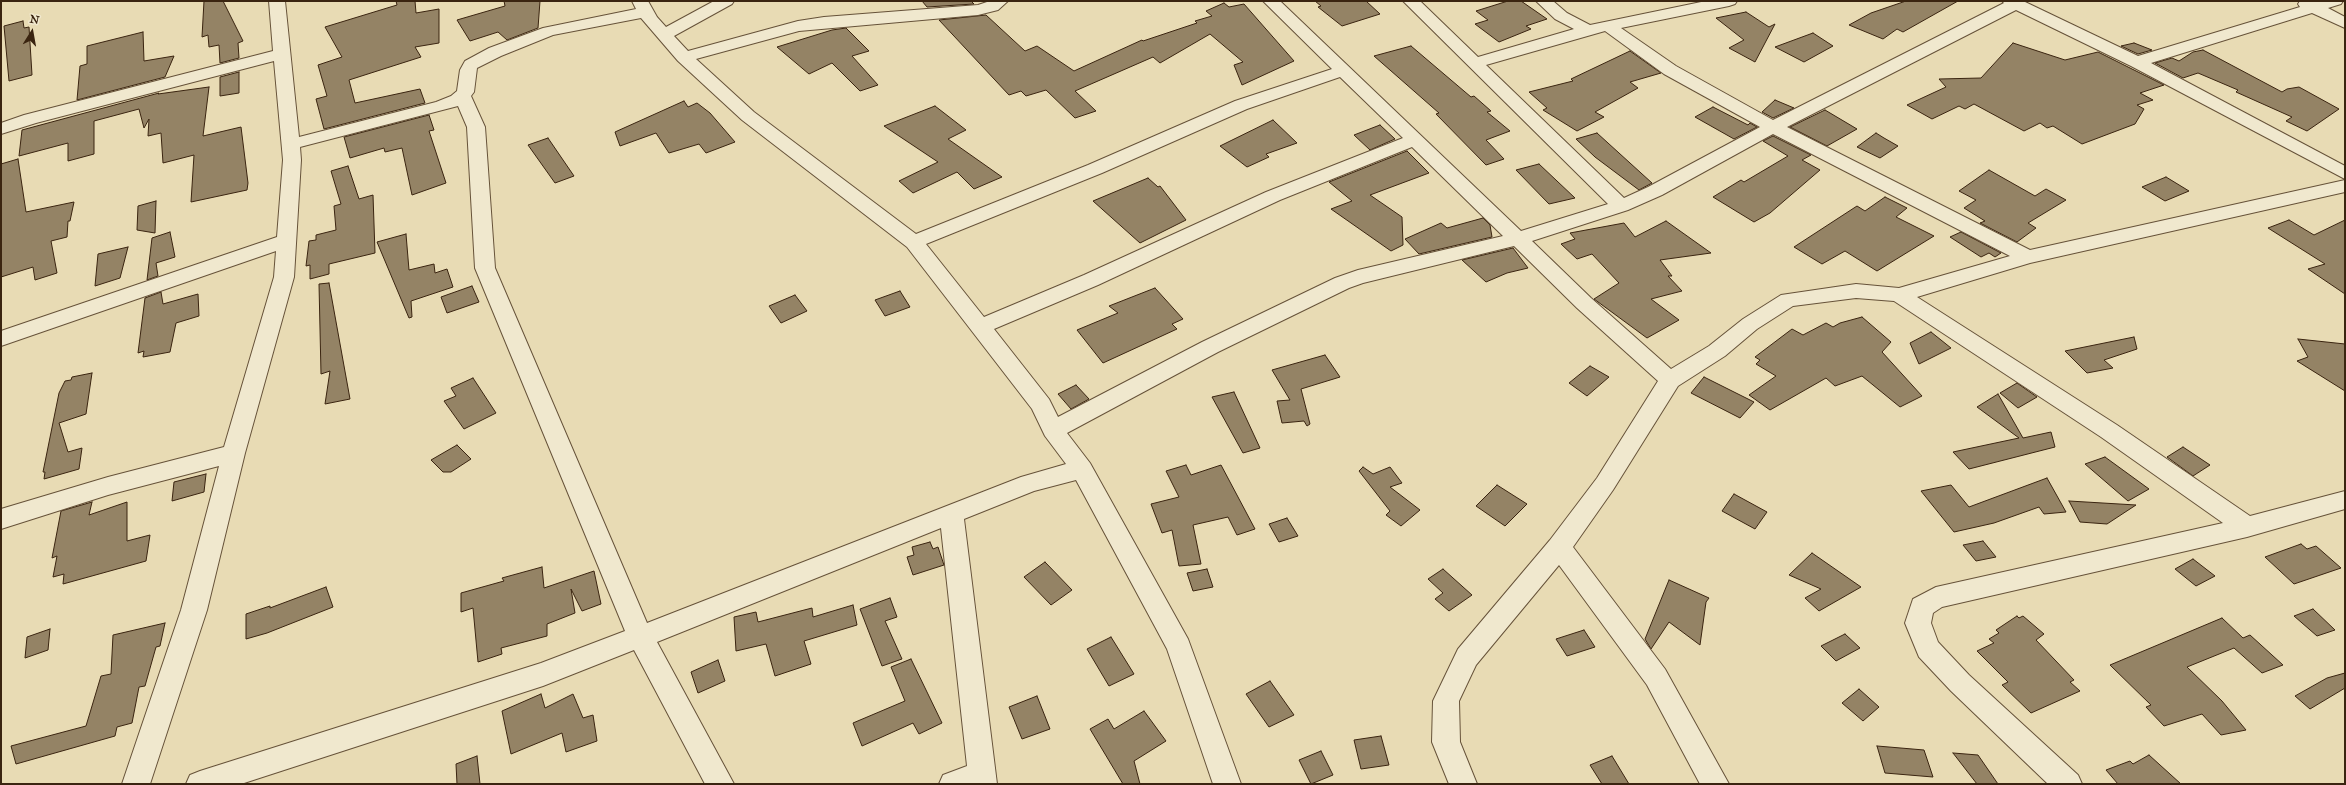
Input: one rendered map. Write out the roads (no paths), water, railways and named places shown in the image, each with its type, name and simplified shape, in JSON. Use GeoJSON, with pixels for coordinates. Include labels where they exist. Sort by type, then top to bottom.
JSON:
{"type":"FeatureCollection","features":[{"type":"Feature","properties":{"kind":"street"},"geometry":{"type":"LineString","coordinates":[[136,784],[194,610],[234,453],[284,277],[292,160],[284,54],[277,1]]}},
{"type":"Feature","properties":{"kind":"street"},"geometry":{"type":"LineString","coordinates":[[664,35],[726,1]]}},
{"type":"Feature","properties":{"kind":"street"},"geometry":{"type":"LineString","coordinates":[[684,57],[798,26],[824,22],[978,10],[992,7],[1000,1]]}},
{"type":"Feature","properties":{"kind":"street"},"geometry":{"type":"LineString","coordinates":[[1271,1],[1584,303],[1670,380]]}},
{"type":"Feature","properties":{"kind":"street"},"geometry":{"type":"LineString","coordinates":[[1411,1],[1621,206]]}},
{"type":"Feature","properties":{"kind":"street"},"geometry":{"type":"LineString","coordinates":[[1544,1],[1562,16],[1588,30]]}},
{"type":"Feature","properties":{"kind":"street"},"geometry":{"type":"LineString","coordinates":[[1475,63],[1588,30],[1729,1]]}},
{"type":"Feature","properties":{"kind":"street"},"geometry":{"type":"LineString","coordinates":[[2137,62],[2307,4],[2335,1]]}},
{"type":"Feature","properties":{"kind":"street"},"geometry":{"type":"LineString","coordinates":[[1053,430],[1210,347],[1342,283],[1358,277],[1518,239],[1621,206],[1655,191],[1773,127],[2013,2],[2137,62],[2345,173]]}},
{"type":"Feature","properties":{"kind":"street"},"geometry":{"type":"LineString","coordinates":[[2307,4],[2345,24]]}},
{"type":"Feature","properties":{"kind":"street"},"geometry":{"type":"LineString","coordinates":[[291,144],[442,106],[462,96],[465,92],[468,70],[477,61],[549,31],[642,7],[684,57],[748,116],[914,242],[1041,405],[1053,430],[1082,470],[1179,647],[1227,784]]}},
{"type":"Feature","properties":{"kind":"street"},"geometry":{"type":"LineString","coordinates":[[1608,26],[1670,70],[1773,127],[2028,257]]}},
{"type":"Feature","properties":{"kind":"street"},"geometry":{"type":"LineString","coordinates":[[1,129],[30,119],[284,54]]}},
{"type":"Feature","properties":{"kind":"street"},"geometry":{"type":"LineString","coordinates":[[914,242],[1095,169],[1241,105],[1343,71]]}},
{"type":"Feature","properties":{"kind":"street"},"geometry":{"type":"LineString","coordinates":[[462,96],[476,127],[485,268],[640,636],[720,784]]}},
{"type":"Feature","properties":{"kind":"street"},"geometry":{"type":"LineString","coordinates":[[980,327],[1091,280],[1273,196],[1415,140]]}},
{"type":"Feature","properties":{"kind":"street"},"geometry":{"type":"LineString","coordinates":[[1462,784],[1446,742],[1446,701],[1466,657],[1559,546],[1605,484],[1670,380],[1717,351],[1750,324],[1788,300],[1856,291],[1899,295],[2028,257],[2345,186]]}},
{"type":"Feature","properties":{"kind":"street"},"geometry":{"type":"LineString","coordinates":[[1,339],[286,241]]}},
{"type":"Feature","properties":{"kind":"street"},"geometry":{"type":"LineString","coordinates":[[1899,295],[2109,431],[2247,527]]}},
{"type":"Feature","properties":{"kind":"street"},"geometry":{"type":"LineString","coordinates":[[1,519],[108,486],[234,453]]}},
{"type":"Feature","properties":{"kind":"street"},"geometry":{"type":"LineString","coordinates":[[200,784],[543,674],[952,515],[1029,483],[1082,470]]}},
{"type":"Feature","properties":{"kind":"street"},"geometry":{"type":"LineString","coordinates":[[2068,784],[1960,683],[1928,649],[1918,623],[1922,608],[1936,598],[2247,527],[2345,500]]}},
{"type":"Feature","properties":{"kind":"street"},"geometry":{"type":"LineString","coordinates":[[952,515],[982,779],[953,784]]}},
{"type":"Feature","properties":{"kind":"street"},"geometry":{"type":"LineString","coordinates":[[1559,546],[1656,677],[1715,784]]}}]}
